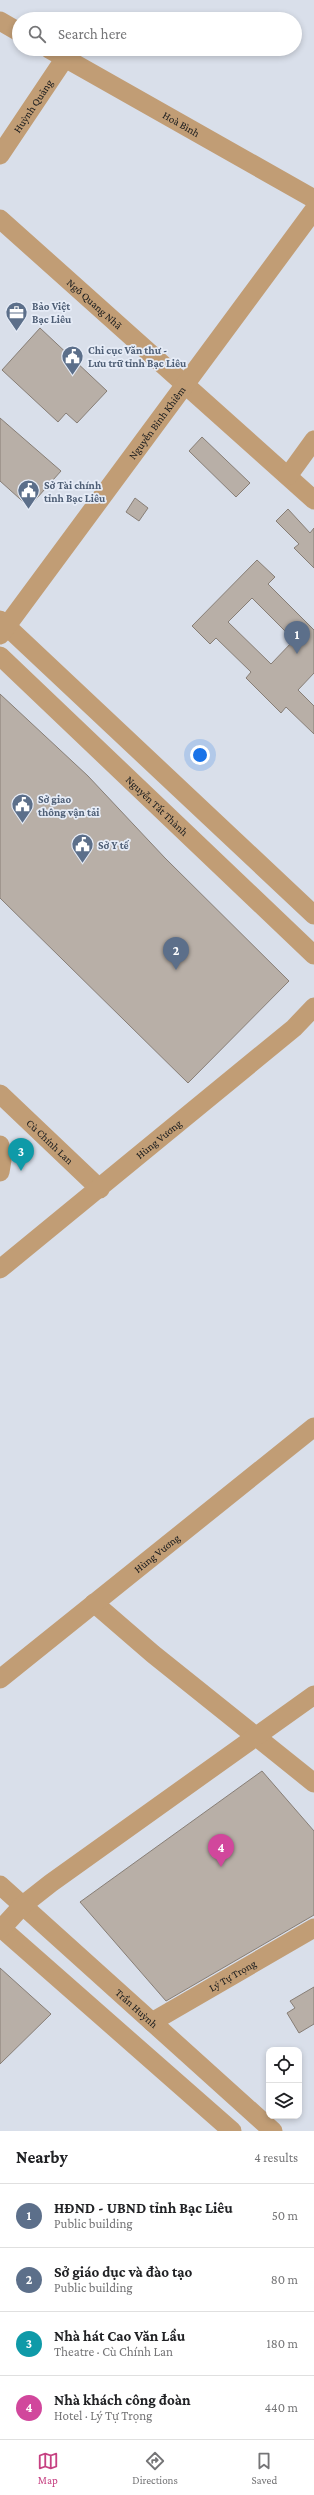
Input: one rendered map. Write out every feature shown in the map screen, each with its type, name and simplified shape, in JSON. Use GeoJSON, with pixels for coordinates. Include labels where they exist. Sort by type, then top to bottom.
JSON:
{"type":"FeatureCollection","features":[{"type":"Feature","properties":{"kind":"street"},"geometry":{"type":"LineString","coordinates":[[0,21],[12,28]]}},
{"type":"Feature","properties":{"kind":"street","name":"Huỳnh Quảng"},"geometry":{"type":"LineString","coordinates":[[0,155],[56,56]]}},
{"type":"Feature","properties":{"kind":"street","name":"Hoà Bình"},"geometry":{"type":"LineString","coordinates":[[61,56],[314,199]]}},
{"type":"Feature","properties":{"kind":"street","name":"Nguyễn Bỉnh Khiêm"},"geometry":{"type":"LineString","coordinates":[[2,627],[185,385],[314,210]]}},
{"type":"Feature","properties":{"kind":"street","name":"Ngô Quang Nhã"},"geometry":{"type":"LineString","coordinates":[[0,218],[314,500]]}},
{"type":"Feature","properties":{"kind":"street"},"geometry":{"type":"LineString","coordinates":[[288,476],[314,440]]}},
{"type":"Feature","properties":{"kind":"street"},"geometry":{"type":"LineString","coordinates":[[2,627],[190,798],[314,915]]}},
{"type":"Feature","properties":{"kind":"street","name":"Nguyễn Tất Thành"},"geometry":{"type":"LineString","coordinates":[[0,656],[314,955]]}},
{"type":"Feature","properties":{"kind":"street"},"geometry":{"type":"LineString","coordinates":[[171,819],[190,798]]}},
{"type":"Feature","properties":{"kind":"street","name":"Hùng Vương"},"geometry":{"type":"LineString","coordinates":[[0,1269],[100,1189],[294,1028],[314,1007]]}},
{"type":"Feature","properties":{"kind":"street","name":"Cù Chính Lan"},"geometry":{"type":"LineString","coordinates":[[0,1094],[100,1189]]}},
{"type":"Feature","properties":{"kind":"street"},"geometry":{"type":"LineString","coordinates":[[0,1145],[2,1160],[0,1172]]}},
{"type":"Feature","properties":{"kind":"street","name":"Hùng Vương"},"geometry":{"type":"LineString","coordinates":[[0,1679],[314,1427]]}},
{"type":"Feature","properties":{"kind":"street"},"geometry":{"type":"LineString","coordinates":[[94,1603],[153,1654],[314,1783]]}},
{"type":"Feature","properties":{"kind":"street"},"geometry":{"type":"LineString","coordinates":[[232,2131],[1,1928],[23,1906],[314,1695]]}},
{"type":"Feature","properties":{"kind":"street","name":"Trần Huỳnh"},"geometry":{"type":"LineString","coordinates":[[0,1885],[273,2131]]}},
{"type":"Feature","properties":{"kind":"street","name":"Lý Tự Trọng"},"geometry":{"type":"LineString","coordinates":[[152,2022],[314,1928]]}},
{"type":"Feature","properties":{"kind":"building"},"geometry":{"type":"Polygon","coordinates":[[[40,328],[107,391],[77,423],[66,413],[58,422],[2,370],[40,328]]]}},
{"type":"Feature","properties":{"kind":"building"},"geometry":{"type":"Polygon","coordinates":[[[0,418],[61,471],[29,507],[0,481],[0,418]]]}},
{"type":"Feature","properties":{"kind":"building"},"geometry":{"type":"Polygon","coordinates":[[[202,437],[250,483],[236,497],[189,451],[202,437]]]}},
{"type":"Feature","properties":{"kind":"building"},"geometry":{"type":"Polygon","coordinates":[[[135,498],[148,508],[139,521],[126,512],[135,498]]]}},
{"type":"Feature","properties":{"kind":"building"},"geometry":{"type":"Polygon","coordinates":[[[288,509],[310,533],[314,528],[314,568],[294,548],[299,544],[276,521],[288,509]]]}},
{"type":"Feature","properties":{"kind":"building"},"geometry":{"type":"Polygon","coordinates":[[[257,560],[275,577],[268,584],[314,630],[314,673],[298,690],[314,706],[314,734],[286,707],[281,713],[246,678],[251,672],[216,638],[210,644],[192,626],[257,560]],[[252,598],[228,622],[271,664],[294,640],[252,598]]]}},
{"type":"Feature","properties":{"kind":"building"},"geometry":{"type":"Polygon","coordinates":[[[0,694],[88,776],[165,858],[289,981],[188,1083],[0,898],[0,694]]]}},
{"type":"Feature","properties":{"kind":"building"},"geometry":{"type":"Polygon","coordinates":[[[262,1771],[314,1831],[314,1915],[166,2001],[80,1902],[262,1771]]]}},
{"type":"Feature","properties":{"kind":"building"},"geometry":{"type":"Polygon","coordinates":[[[0,1968],[51,2014],[0,2064],[0,1968]]]}},
{"type":"Feature","properties":{"kind":"building"},"geometry":{"type":"Polygon","coordinates":[[[314,1987],[314,2024],[299,2033],[287,2013],[295,2008],[290,2001],[314,1987]]]}},
{"type":"Feature","properties":{"kind":"place","name":"Bảo Việt Bạc Liêu"},"geometry":{"type":"Point","coordinates":[16,332]}},
{"type":"Feature","properties":{"kind":"place","name":"Chi cục Văn thư - Lưu trữ tỉnh Bạc Liêu"},"geometry":{"type":"Point","coordinates":[73,376]}},
{"type":"Feature","properties":{"kind":"place","name":"Sở Tài chính tỉnh Bạc Liêu"},"geometry":{"type":"Point","coordinates":[29,510]}},
{"type":"Feature","properties":{"kind":"place","name":"HĐND - UBND tỉnh Bạc Liêu"},"geometry":{"type":"Point","coordinates":[297,654]}},
{"type":"Feature","properties":{"kind":"place","name":"Sở giao thông vận tải"},"geometry":{"type":"Point","coordinates":[22,824]}},
{"type":"Feature","properties":{"kind":"place","name":"Sở Y tế"},"geometry":{"type":"Point","coordinates":[82,864]}},
{"type":"Feature","properties":{"kind":"place","name":"Sở giáo dục và đào tạo"},"geometry":{"type":"Point","coordinates":[176,970]}},
{"type":"Feature","properties":{"kind":"place","name":"Nhà hát Cao Văn Lầu"},"geometry":{"type":"Point","coordinates":[21,1171]}},
{"type":"Feature","properties":{"kind":"place","name":"Nhà khách công đoàn"},"geometry":{"type":"Point","coordinates":[221,1867]}}]}
